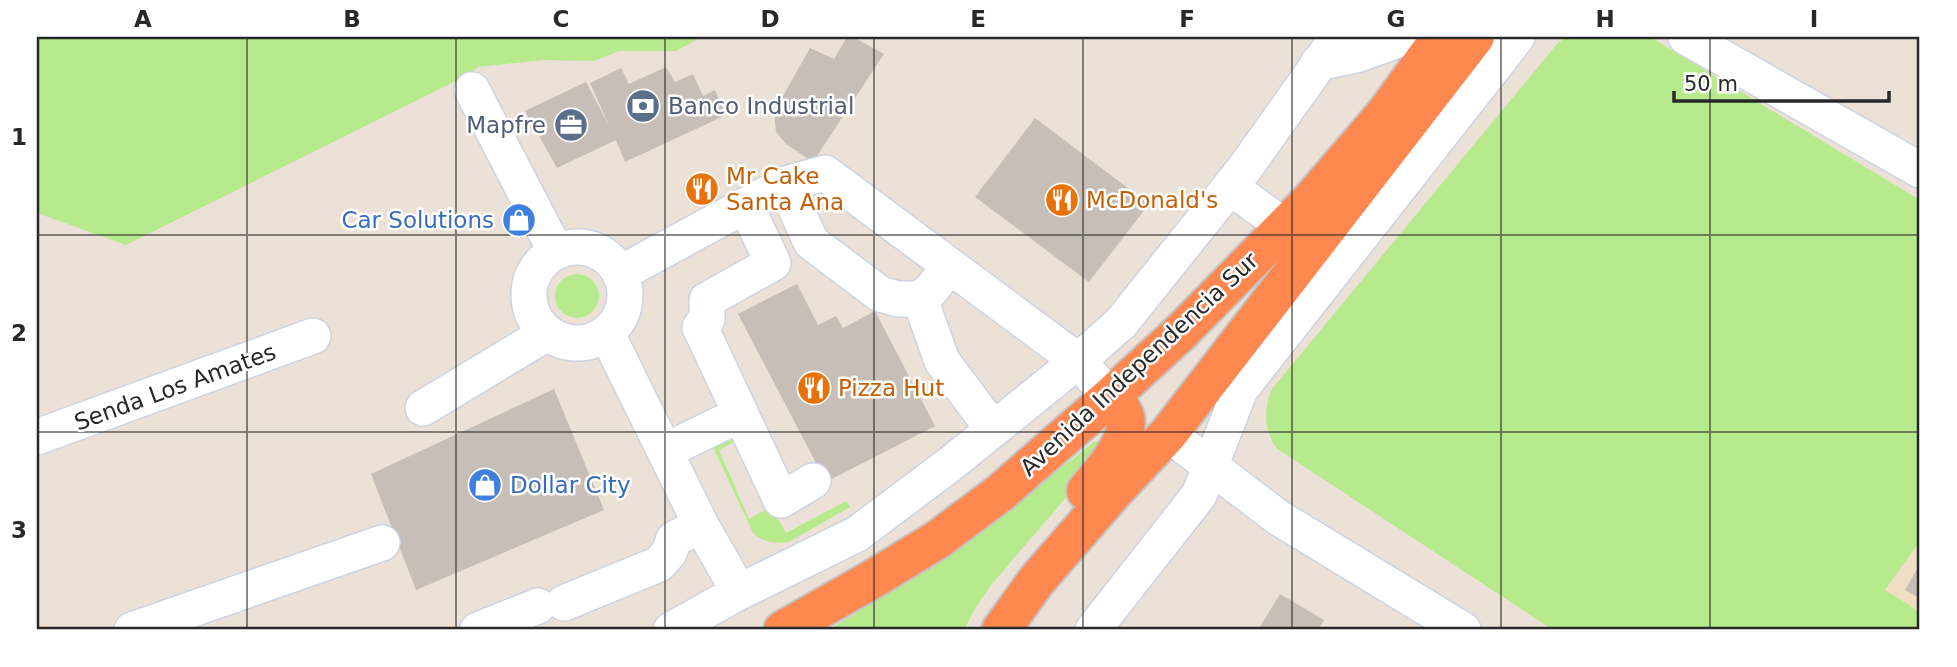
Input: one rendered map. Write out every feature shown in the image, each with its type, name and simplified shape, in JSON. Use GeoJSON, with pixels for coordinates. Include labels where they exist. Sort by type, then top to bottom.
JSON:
{"type":"FeatureCollection","features":[{"type":"Feature","properties":{"kind":"highway","name":"Avenida Independencia Sur"},"geometry":{"type":"LineString","coordinates":[[783,630],[821,610],[948,532],[1000,494],[1110,397],[1181,332],[1311,200],[1385,114],[1441,37]]}},
{"type":"Feature","properties":{"kind":"highway","name":"Avenida Independencia Sur"},"geometry":{"type":"LineString","coordinates":[[1001,630],[1037,580],[1168,434],[1475,37]]}},
{"type":"Feature","properties":{"kind":"highway"},"geometry":{"type":"LineString","coordinates":[[985,630],[1000,597],[1106,467],[1119,445],[1123,436],[1124,413],[1110,397]]}},
{"type":"Feature","properties":{"kind":"street"},"geometry":{"type":"LineString","coordinates":[[671,630],[724,610],[794,566],[857,534],[1078,361],[1121,323],[1230,187],[1328,50],[1356,55],[1406,37]]}},
{"type":"Feature","properties":{"kind":"street"},"geometry":{"type":"LineString","coordinates":[[1093,630],[1199,495],[1240,390],[1517,37]]}},
{"type":"Feature","properties":{"kind":"street"},"geometry":{"type":"LineString","coordinates":[[1686,37],[1920,170]]}},
{"type":"Feature","properties":{"kind":"street"},"geometry":{"type":"LineString","coordinates":[[472,90],[556,252]]}},
{"type":"Feature","properties":{"kind":"street"},"geometry":{"type":"LineString","coordinates":[[621,273],[785,184],[825,173],[1078,361],[1110,397]]}},
{"type":"Feature","properties":{"kind":"street"},"geometry":{"type":"LineString","coordinates":[[785,184],[811,242],[880,294],[898,299],[920,299],[950,266]]}},
{"type":"Feature","properties":{"kind":"street"},"geometry":{"type":"LineString","coordinates":[[1230,187],[1284,226]]}},
{"type":"Feature","properties":{"kind":"street"},"geometry":{"type":"LineString","coordinates":[[746,206],[773,263],[707,300],[707,319],[700,327],[781,500],[813,481]]}},
{"type":"Feature","properties":{"kind":"street"},"geometry":{"type":"LineString","coordinates":[[572,247],[588,248],[603,254],[621,273],[626,295],[624,309],[618,323],[607,334],[593,341],[576,344],[561,341],[547,333],[536,321],[530,306],[529,290],[534,275],[556,252],[572,247]]}},
{"type":"Feature","properties":{"kind":"street"},"geometry":{"type":"LineString","coordinates":[[920,299],[942,361],[993,429]]}},
{"type":"Feature","properties":{"kind":"street"},"geometry":{"type":"LineString","coordinates":[[423,408],[547,333]]}},
{"type":"Feature","properties":{"kind":"street"},"geometry":{"type":"LineString","coordinates":[[607,334],[701,525],[724,610]]}},
{"type":"Feature","properties":{"kind":"street","name":"Senda Los Amates"},"geometry":{"type":"LineString","coordinates":[[37,437],[313,336]]}},
{"type":"Feature","properties":{"kind":"street"},"geometry":{"type":"LineString","coordinates":[[666,451],[741,414]]}},
{"type":"Feature","properties":{"kind":"street"},"geometry":{"type":"LineString","coordinates":[[1168,434],[1279,518],[1463,630]]}},
{"type":"Feature","properties":{"kind":"street"},"geometry":{"type":"LineString","coordinates":[[478,630],[659,564],[669,553],[674,539],[701,525]]}},
{"type":"Feature","properties":{"kind":"street"},"geometry":{"type":"LineString","coordinates":[[132,630],[382,543]]}},
{"type":"Feature","properties":{"kind":"street"},"geometry":{"type":"LineString","coordinates":[[794,566],[821,610]]}},
{"type":"Feature","properties":{"kind":"shaded area"},"geometry":{"type":"Polygon","coordinates":[[[1920,541],[1920,612],[1885,591],[1920,541]]]}},
{"type":"Feature","properties":{"kind":"green space"},"geometry":{"type":"Polygon","coordinates":[[[37,37],[702,37],[676,51],[619,51],[594,61],[543,60],[478,67],[468,75],[126,245],[37,213],[37,37]]]}},
{"type":"Feature","properties":{"kind":"green space"},"geometry":{"type":"Polygon","coordinates":[[[1566,37],[1650,37],[1920,200],[1920,541],[1885,590],[1920,612],[1920,630],[1553,630],[1276,448],[1266,419],[1272,389],[1557,44],[1566,37]]]}},
{"type":"Feature","properties":{"kind":"green space"},"geometry":{"type":"Polygon","coordinates":[[[577,274],[593,280],[599,296],[593,312],[577,318],[561,312],[555,296],[561,280],[577,274]]]}},
{"type":"Feature","properties":{"kind":"green space"},"geometry":{"type":"Polygon","coordinates":[[[735,436],[737,440],[719,450],[749,519],[772,509],[786,533],[846,501],[850,507],[789,542],[766,541],[755,535],[713,447],[735,436]]]}},
{"type":"Feature","properties":{"kind":"green space"},"geometry":{"type":"Polygon","coordinates":[[[1103,440],[1093,466],[991,585],[964,630],[828,630],[931,564],[1103,440]]]}},
{"type":"Feature","properties":{"kind":"building"},"geometry":{"type":"Polygon","coordinates":[[[847,37],[853,37],[884,54],[813,162],[786,144],[776,132],[774,112],[810,48],[834,59],[847,37]]]}},
{"type":"Feature","properties":{"kind":"building"},"geometry":{"type":"Polygon","coordinates":[[[666,67],[675,82],[693,74],[703,96],[715,90],[726,115],[625,162],[616,140],[557,168],[525,111],[586,82],[610,128],[590,83],[621,68],[629,84],[666,67]]]}},
{"type":"Feature","properties":{"kind":"building","name":"McDonald's"},"geometry":{"type":"Polygon","coordinates":[[[1035,118],[1149,204],[1089,282],[975,197],[1035,118]]]}},
{"type":"Feature","properties":{"kind":"building","name":"Pizza Hut"},"geometry":{"type":"Polygon","coordinates":[[[797,284],[818,325],[836,316],[843,328],[875,311],[935,426],[826,482],[738,314],[797,284]]]}},
{"type":"Feature","properties":{"kind":"building","name":"Dollar City"},"geometry":{"type":"Polygon","coordinates":[[[554,389],[604,510],[416,590],[371,474],[554,389]]]}},
{"type":"Feature","properties":{"kind":"building"},"geometry":{"type":"Polygon","coordinates":[[[1920,564],[1920,599],[1905,590],[1920,564]]]}},
{"type":"Feature","properties":{"kind":"building"},"geometry":{"type":"Polygon","coordinates":[[[1280,594],[1324,620],[1318,630],[1258,630],[1280,594]]]}},
{"type":"Feature","properties":{"kind":"place","name":"Banco Industrial"},"geometry":{"type":"Point","coordinates":[643,106]}},
{"type":"Feature","properties":{"kind":"place","name":"Mapfre"},"geometry":{"type":"Point","coordinates":[571,125]}},
{"type":"Feature","properties":{"kind":"place","name":"Mr Cake Santa Ana"},"geometry":{"type":"Point","coordinates":[702,189]}},
{"type":"Feature","properties":{"kind":"place","name":"McDonald's"},"geometry":{"type":"Point","coordinates":[1062,200]}},
{"type":"Feature","properties":{"kind":"place","name":"Car Solutions"},"geometry":{"type":"Point","coordinates":[519,220]}},
{"type":"Feature","properties":{"kind":"place","name":"Pizza Hut"},"geometry":{"type":"Point","coordinates":[814,388]}},
{"type":"Feature","properties":{"kind":"place","name":"Dollar City"},"geometry":{"type":"Point","coordinates":[485,485]}}]}
